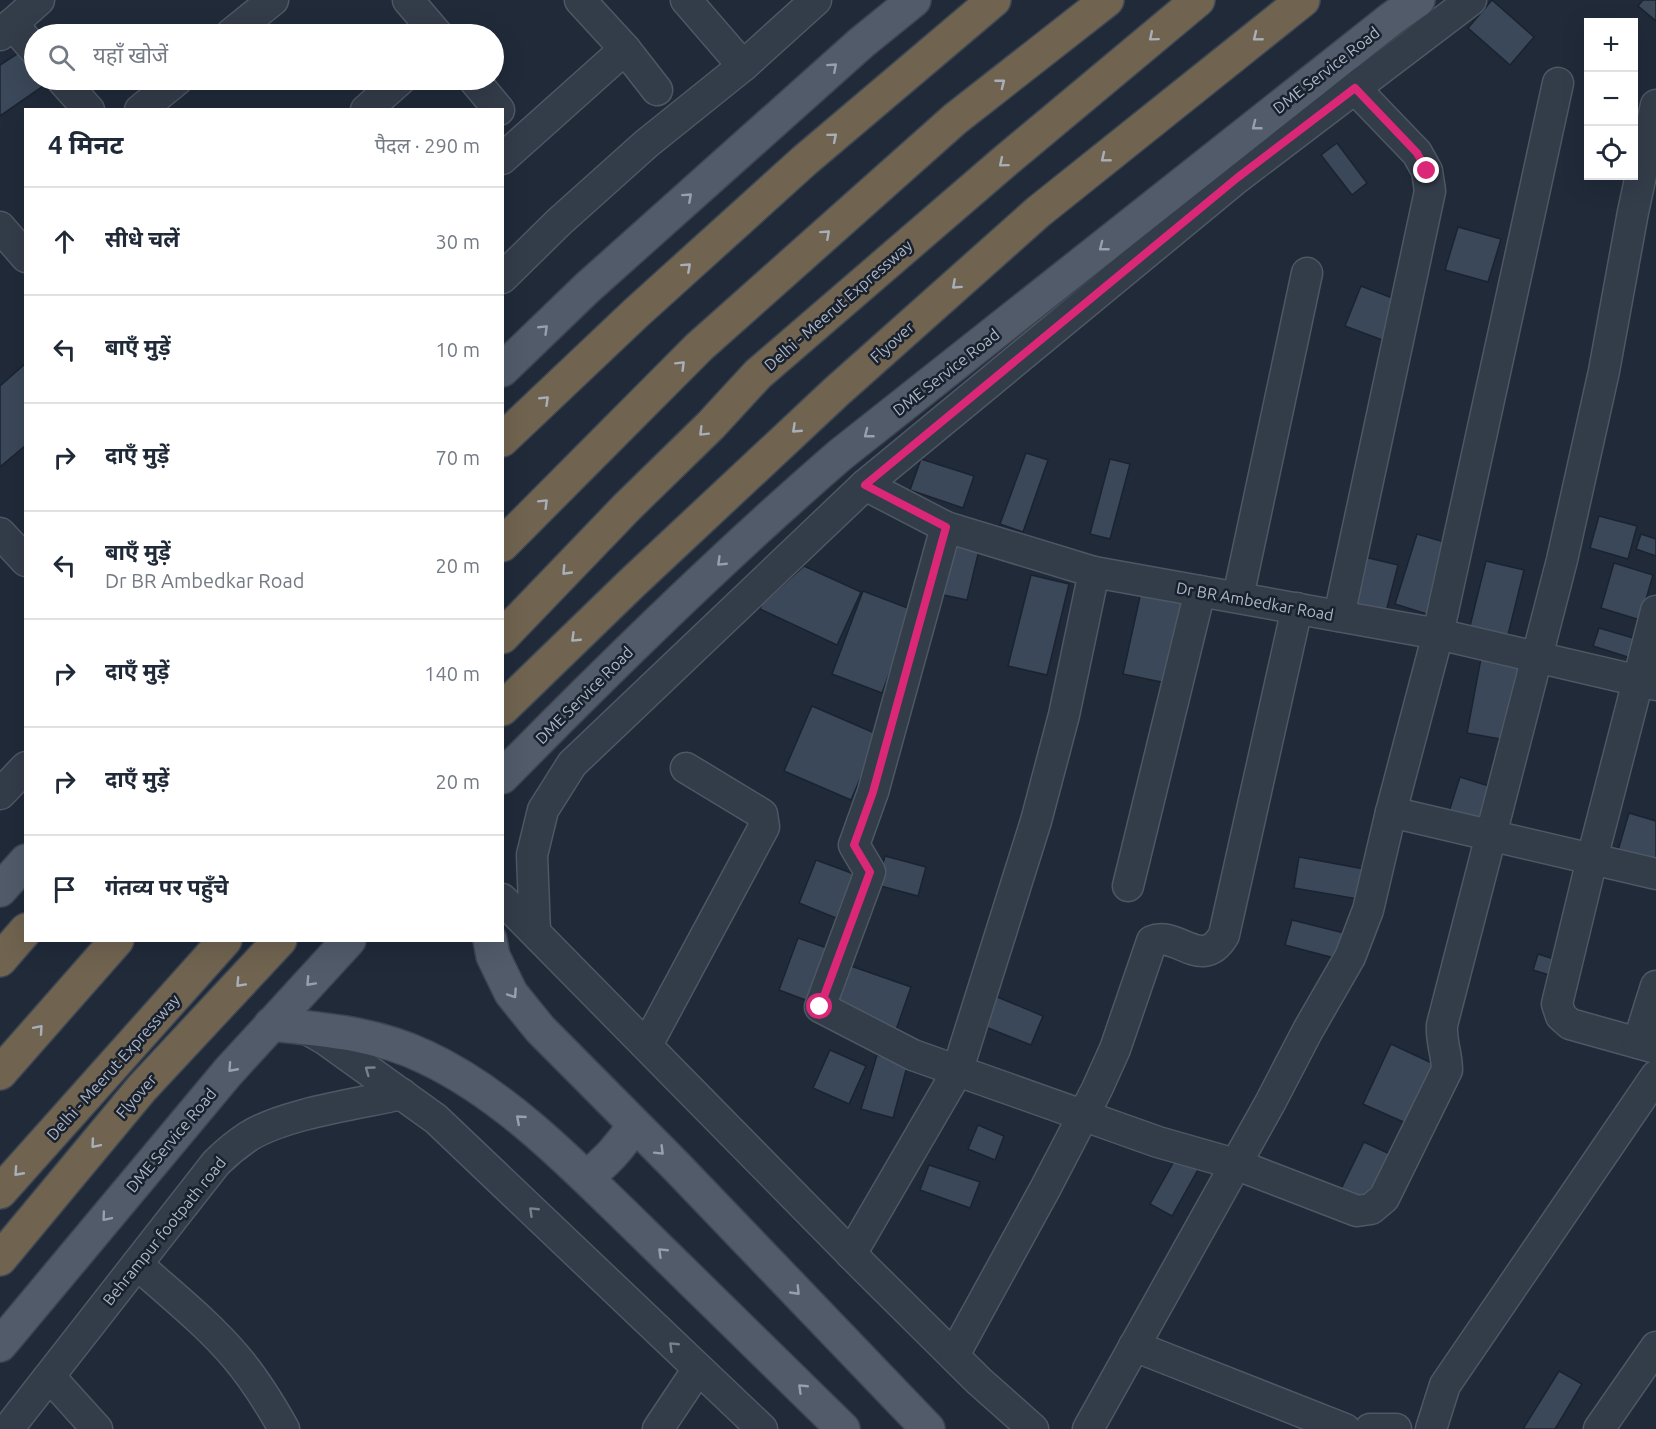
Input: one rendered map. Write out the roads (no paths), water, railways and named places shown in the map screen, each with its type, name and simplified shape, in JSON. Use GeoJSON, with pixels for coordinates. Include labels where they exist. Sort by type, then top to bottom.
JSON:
{"type":"FeatureCollection","features":[{"type":"Feature","properties":{"kind":"highway"},"geometry":{"type":"LineString","coordinates":[[504,438],[636,313],[804,161],[994,0]]}},
{"type":"Feature","properties":{"kind":"highway"},"geometry":{"type":"LineString","coordinates":[[504,543],[699,347],[955,119],[1107,0]]}},
{"type":"Feature","properties":{"kind":"highway","name":"Delhi - Meerut Expressway"},"geometry":{"type":"LineString","coordinates":[[504,635],[758,374],[995,170],[1198,0]]}},
{"type":"Feature","properties":{"kind":"highway","name":"Flyover"},"geometry":{"type":"LineString","coordinates":[[504,707],[632,583],[836,392],[1029,220],[1303,0]]}},
{"type":"Feature","properties":{"kind":"highway"},"geometry":{"type":"LineString","coordinates":[[0,960],[24,932]]}},
{"type":"Feature","properties":{"kind":"highway"},"geometry":{"type":"LineString","coordinates":[[0,1073],[115,942]]}},
{"type":"Feature","properties":{"kind":"highway","name":"Delhi - Meerut Expressway"},"geometry":{"type":"LineString","coordinates":[[0,1192],[223,942]]}},
{"type":"Feature","properties":{"kind":"highway","name":"Flyover"},"geometry":{"type":"LineString","coordinates":[[0,1259],[142,1088],[278,942]]}},
{"type":"Feature","properties":{"kind":"main road"},"geometry":{"type":"LineString","coordinates":[[504,368],[587,288],[861,43],[914,0]]}},
{"type":"Feature","properties":{"kind":"main road","name":"DME Service Road"},"geometry":{"type":"LineString","coordinates":[[504,775],[600,677],[768,518],[840,455],[1418,0]]}},
{"type":"Feature","properties":{"kind":"main road"},"geometry":{"type":"LineString","coordinates":[[0,890],[24,863]]}},
{"type":"Feature","properties":{"kind":"main road","name":"DME Service Road"},"geometry":{"type":"LineString","coordinates":[[0,1345],[228,1072],[347,942]]}},
{"type":"Feature","properties":{"kind":"main road"},"geometry":{"type":"LineString","coordinates":[[490,942],[493,956],[511,993],[540,1029],[928,1429]]}},
{"type":"Feature","properties":{"kind":"main road"},"geometry":{"type":"LineString","coordinates":[[271,1024],[344,1032],[381,1039],[425,1057],[469,1079],[501,1102],[586,1177],[843,1429]]}},
{"type":"Feature","properties":{"kind":"main road"},"geometry":{"type":"LineString","coordinates":[[586,1177],[613,1154],[634,1125]]}},
{"type":"Feature","properties":{"kind":"street"},"geometry":{"type":"LineString","coordinates":[[24,42],[6,30],[39,0]]}},
{"type":"Feature","properties":{"kind":"street"},"geometry":{"type":"LineString","coordinates":[[243,24],[273,0]]}},
{"type":"Feature","properties":{"kind":"street"},"geometry":{"type":"LineString","coordinates":[[408,0],[428,24]]}},
{"type":"Feature","properties":{"kind":"street"},"geometry":{"type":"LineString","coordinates":[[580,0],[625,49],[657,90]]}},
{"type":"Feature","properties":{"kind":"street"},"geometry":{"type":"LineString","coordinates":[[686,0],[743,66]]}},
{"type":"Feature","properties":{"kind":"street"},"geometry":{"type":"LineString","coordinates":[[504,276],[559,222],[637,152],[743,66],[789,9],[816,0]]}},
{"type":"Feature","properties":{"kind":"street"},"geometry":{"type":"LineString","coordinates":[[535,932],[532,855],[543,810],[572,764],[865,485],[1237,178],[1471,0]]}},
{"type":"Feature","properties":{"kind":"street"},"geometry":{"type":"LineString","coordinates":[[504,120],[513,149],[625,49]]}},
{"type":"Feature","properties":{"kind":"street"},"geometry":{"type":"LineString","coordinates":[[1333,65],[1417,153],[1427,171],[1430,191],[1339,616]]}},
{"type":"Feature","properties":{"kind":"street"},"geometry":{"type":"LineString","coordinates":[[1088,1429],[1350,957],[1368,910],[1438,634],[1558,82]]}},
{"type":"Feature","properties":{"kind":"street"},"geometry":{"type":"LineString","coordinates":[[71,90],[87,108]]}},
{"type":"Feature","properties":{"kind":"street"},"geometry":{"type":"LineString","coordinates":[[142,108],[165,90]]}},
{"type":"Feature","properties":{"kind":"street"},"geometry":{"type":"LineString","coordinates":[[368,108],[389,90]]}},
{"type":"Feature","properties":{"kind":"street"},"geometry":{"type":"LineString","coordinates":[[482,90],[497,108]]}},
{"type":"Feature","properties":{"kind":"street"},"geometry":{"type":"LineString","coordinates":[[946,527],[873,792],[854,845],[870,872],[820,1007],[913,1055],[957,1072],[1158,1142],[1235,1164],[1357,1210],[1371,1209],[1384,1198],[1447,1070],[1442,1025],[1562,560],[1604,371],[1633,212],[1656,105]]}},
{"type":"Feature","properties":{"kind":"street"},"geometry":{"type":"LineString","coordinates":[[0,227],[24,254]]}},
{"type":"Feature","properties":{"kind":"street"},"geometry":{"type":"LineString","coordinates":[[1238,597],[1307,273]]}},
{"type":"Feature","properties":{"kind":"street","name":"Dr BR Ambedkar Road"},"geometry":{"type":"LineString","coordinates":[[865,485],[946,527],[1094,572],[1438,634],[1647,683]]}},
{"type":"Feature","properties":{"kind":"street"},"geometry":{"type":"LineString","coordinates":[[0,533],[24,559]]}},
{"type":"Feature","properties":{"kind":"street"},"geometry":{"type":"LineString","coordinates":[[851,1254],[957,1072],[1036,821],[1064,715],[1094,572]]}},
{"type":"Feature","properties":{"kind":"street"},"geometry":{"type":"LineString","coordinates":[[1128,886],[1200,591]]}},
{"type":"Feature","properties":{"kind":"street"},"geometry":{"type":"LineString","coordinates":[[954,1355],[1083,1117],[1116,1049],[1152,941],[1161,939],[1200,951],[1209,951],[1218,945],[1224,935],[1298,608]]}},
{"type":"Feature","properties":{"kind":"street"},"geometry":{"type":"LineString","coordinates":[[1656,611],[1647,683],[1592,859],[1557,1004],[1561,1016],[1570,1024],[1647,1045],[1656,986]]}},
{"type":"Feature","properties":{"kind":"street"},"geometry":{"type":"LineString","coordinates":[[647,1045],[764,826],[762,814],[686,768]]}},
{"type":"Feature","properties":{"kind":"street"},"geometry":{"type":"LineString","coordinates":[[0,794],[24,769]]}},
{"type":"Feature","properties":{"kind":"street"},"geometry":{"type":"LineString","coordinates":[[1391,812],[1656,874]]}},
{"type":"Feature","properties":{"kind":"street"},"geometry":{"type":"LineString","coordinates":[[504,901],[851,1254],[1033,1429]]}},
{"type":"Feature","properties":{"kind":"street"},"geometry":{"type":"LineString","coordinates":[[305,1028],[326,1040],[436,1119],[762,1429]]}},
{"type":"Feature","properties":{"kind":"street"},"geometry":{"type":"LineString","coordinates":[[1431,1429],[1445,1385],[1656,1076]]}},
{"type":"Feature","properties":{"kind":"street","name":"Behrampur footpath road"},"geometry":{"type":"LineString","coordinates":[[8,1429],[216,1163],[231,1149],[251,1135],[279,1124],[402,1094]]}},
{"type":"Feature","properties":{"kind":"street"},"geometry":{"type":"LineString","coordinates":[[137,1264],[236,1356],[267,1399],[284,1429]]}},
{"type":"Feature","properties":{"kind":"street"},"geometry":{"type":"LineString","coordinates":[[1134,1346],[1345,1429]]}},
{"type":"Feature","properties":{"kind":"street"},"geometry":{"type":"LineString","coordinates":[[1599,1429],[1656,1347]]}},
{"type":"Feature","properties":{"kind":"street"},"geometry":{"type":"LineString","coordinates":[[658,1429],[698,1369]]}},
{"type":"Feature","properties":{"kind":"street"},"geometry":{"type":"LineString","coordinates":[[50,1377],[97,1429]]}},
{"type":"Feature","properties":{"kind":"street"},"geometry":{"type":"LineString","coordinates":[[999,1397],[1002,1429]]}},
{"type":"Feature","properties":{"kind":"street"},"geometry":{"type":"LineString","coordinates":[[1370,1429],[1395,1429]]}}]}
